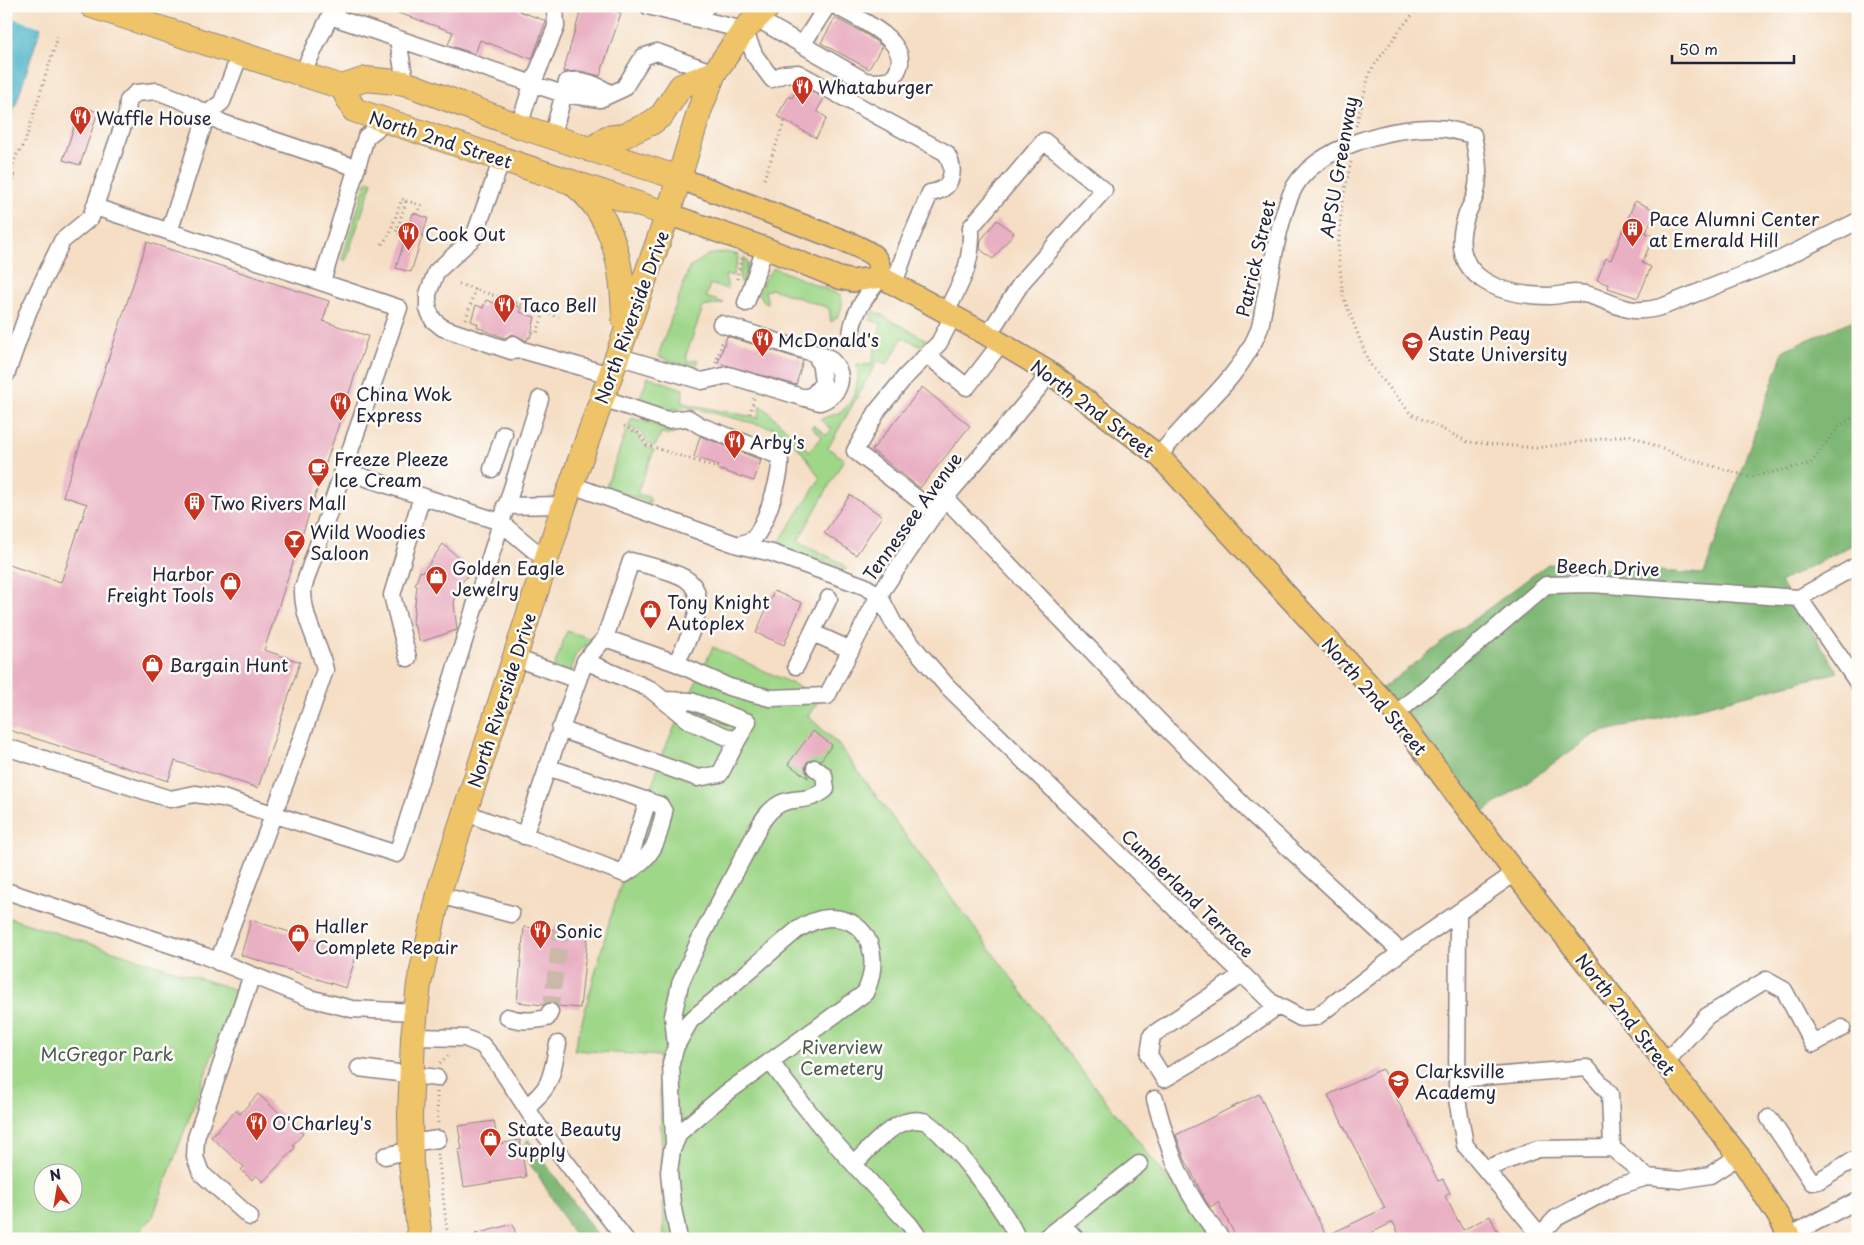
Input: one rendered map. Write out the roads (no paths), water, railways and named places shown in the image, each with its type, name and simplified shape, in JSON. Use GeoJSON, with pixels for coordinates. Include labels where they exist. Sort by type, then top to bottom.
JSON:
{"type":"FeatureCollection","features":[{"type":"Feature","properties":{"kind":"highway"},"geometry":{"type":"LineString","coordinates":[[92,6],[342,87]]}},
{"type":"Feature","properties":{"kind":"highway","name":"North Riverside Drive"},"geometry":{"type":"LineString","coordinates":[[420,1239],[411,1147],[413,1037],[419,984],[439,895],[464,812],[568,495],[668,214],[700,109],[714,73],[756,18]]}},
{"type":"Feature","properties":{"kind":"highway"},"geometry":{"type":"LineString","coordinates":[[591,150],[607,138],[622,136],[651,123],[662,115],[681,86],[714,73]]}},
{"type":"Feature","properties":{"kind":"highway","name":"North 2nd Street"},"geometry":{"type":"LineString","coordinates":[[668,214],[354,110],[342,87],[366,79],[405,83],[519,126],[679,178]]}},
{"type":"Feature","properties":{"kind":"highway"},"geometry":{"type":"LineString","coordinates":[[570,182],[585,194],[598,209],[614,241],[624,290],[617,355]]}},
{"type":"Feature","properties":{"kind":"main road","name":"North 2nd Street"},"geometry":{"type":"LineString","coordinates":[[679,178],[852,244],[874,255],[888,280]]}},
{"type":"Feature","properties":{"kind":"main road","name":"North 2nd Street"},"geometry":{"type":"LineString","coordinates":[[668,214],[765,248],[839,278],[853,281],[888,280],[1047,371],[1159,456],[1396,714],[1515,873],[1739,1156],[1790,1237]]}},
{"type":"Feature","properties":{"kind":"street"},"geometry":{"type":"LineString","coordinates":[[519,126],[532,85],[556,27],[555,6]]}},
{"type":"Feature","properties":{"kind":"street"},"geometry":{"type":"LineString","coordinates":[[648,6],[694,18],[756,18],[865,81],[881,83],[893,77],[900,67],[899,51],[890,38],[836,6]]}},
{"type":"Feature","properties":{"kind":"street"},"geometry":{"type":"LineString","coordinates":[[694,18],[707,6]]}},
{"type":"Feature","properties":{"kind":"street"},"geometry":{"type":"LineString","coordinates":[[808,48],[827,6]]}},
{"type":"Feature","properties":{"kind":"street"},"geometry":{"type":"LineString","coordinates":[[302,74],[331,11],[398,39],[563,94]]}},
{"type":"Feature","properties":{"kind":"street"},"geometry":{"type":"LineString","coordinates":[[756,18],[755,56],[772,79],[784,74],[798,73],[934,144],[946,152],[952,162],[952,171],[947,187],[941,192],[930,193],[906,247],[888,280],[861,303],[851,329],[851,338]]}},
{"type":"Feature","properties":{"kind":"street"},"geometry":{"type":"LineString","coordinates":[[398,39],[405,83]]}},
{"type":"Feature","properties":{"kind":"street"},"geometry":{"type":"LineString","coordinates":[[552,137],[567,82],[577,80],[600,87],[610,94],[624,88],[643,57],[657,52],[714,73]]}},
{"type":"Feature","properties":{"kind":"street"},"geometry":{"type":"LineString","coordinates":[[169,232],[207,114],[222,102],[240,54]]}},
{"type":"Feature","properties":{"kind":"street"},"geometry":{"type":"LineString","coordinates":[[6,375],[28,312],[62,241],[91,217],[127,114],[128,101],[136,94],[157,91],[183,101],[223,123],[357,168]]}},
{"type":"Feature","properties":{"kind":"street"},"geometry":{"type":"LineString","coordinates":[[322,282],[366,136],[387,122]]}},
{"type":"Feature","properties":{"kind":"street","name":"Patrick Street"},"geometry":{"type":"LineString","coordinates":[[1159,456],[1172,438],[1228,382],[1245,357],[1259,329],[1282,224],[1292,191],[1315,164],[1333,152],[1381,134],[1422,129],[1446,129],[1473,135],[1479,167],[1475,196],[1464,221],[1460,246],[1471,272],[1493,287],[1521,294],[1549,296],[1577,293],[1632,310],[1647,310],[1664,306],[1775,262],[1858,221]]}},
{"type":"Feature","properties":{"kind":"street"},"geometry":{"type":"LineString","coordinates":[[927,354],[967,387],[994,339],[1022,282],[1104,190],[1044,141],[970,227],[972,248],[967,272],[939,343],[927,354],[878,410],[855,451],[936,512]]}},
{"type":"Feature","properties":{"kind":"street"},"geometry":{"type":"LineString","coordinates":[[502,159],[474,237],[436,272],[428,294],[428,309],[433,320],[443,328],[511,351],[617,355],[702,381],[728,375],[805,398],[814,394],[823,383],[821,367],[816,354],[721,324]]}},
{"type":"Feature","properties":{"kind":"street"},"geometry":{"type":"LineString","coordinates":[[94,207],[399,308],[303,588],[302,607],[322,657],[325,670],[218,962]]}},
{"type":"Feature","properties":{"kind":"street"},"geometry":{"type":"LineString","coordinates":[[746,303],[765,248]]}},
{"type":"Feature","properties":{"kind":"street"},"geometry":{"type":"LineString","coordinates":[[443,266],[444,275],[435,302],[444,318],[512,344],[522,350]]}},
{"type":"Feature","properties":{"kind":"street","name":"Tennessee Avenue"},"geometry":{"type":"LineString","coordinates":[[676,663],[729,687],[770,698],[827,696],[879,595],[946,498],[1041,385],[1047,371]]}},
{"type":"Feature","properties":{"kind":"street"},"geometry":{"type":"LineString","coordinates":[[602,398],[667,420],[688,418],[701,426],[778,456],[781,462],[780,471],[763,522],[752,540],[738,545]]}},
{"type":"Feature","properties":{"kind":"street"},"geometry":{"type":"LineString","coordinates":[[6,747],[170,799],[196,794],[223,798],[397,854],[502,514],[540,399]]}},
{"type":"Feature","properties":{"kind":"street"},"geometry":{"type":"LineString","coordinates":[[492,469],[504,434]]}},
{"type":"Feature","properties":{"kind":"street"},"geometry":{"type":"LineString","coordinates":[[344,472],[422,496],[502,514],[568,495],[760,550],[864,586],[879,595]]}},
{"type":"Feature","properties":{"kind":"street"},"geometry":{"type":"LineString","coordinates":[[408,658],[392,595],[422,496]]}},
{"type":"Feature","properties":{"kind":"street"},"geometry":{"type":"LineString","coordinates":[[946,498],[1158,721],[1253,815],[1401,952]]}},
{"type":"Feature","properties":{"kind":"street"},"geometry":{"type":"LineString","coordinates":[[502,514],[547,561]]}},
{"type":"Feature","properties":{"kind":"street"},"geometry":{"type":"LineString","coordinates":[[524,836],[585,661],[605,638],[631,561],[686,578],[695,588],[698,606],[691,633],[676,663],[605,638]]}},
{"type":"Feature","properties":{"kind":"street"},"geometry":{"type":"LineString","coordinates":[[1858,565],[1799,598],[1858,683]]}},
{"type":"Feature","properties":{"kind":"street","name":"Beech Drive"},"geometry":{"type":"LineString","coordinates":[[1396,714],[1546,585],[1591,584],[1799,598]]}},
{"type":"Feature","properties":{"kind":"street","name":"Cumberland Terrace"},"geometry":{"type":"LineString","coordinates":[[879,595],[894,624],[946,685],[1271,1002],[1301,1018],[1316,1017],[1401,952],[1515,873]]}},
{"type":"Feature","properties":{"kind":"street"},"geometry":{"type":"LineString","coordinates":[[796,666],[829,598]]}},
{"type":"Feature","properties":{"kind":"street"},"geometry":{"type":"LineString","coordinates":[[813,634],[851,650]]}},
{"type":"Feature","properties":{"kind":"street"},"geometry":{"type":"LineString","coordinates":[[515,658],[578,680]]}},
{"type":"Feature","properties":{"kind":"street"},"geometry":{"type":"LineString","coordinates":[[560,729],[698,778],[720,774],[737,741],[689,721],[650,688],[585,661]]}},
{"type":"Feature","properties":{"kind":"street"},"geometry":{"type":"LineString","coordinates":[[464,812],[625,874],[642,863],[653,851],[658,839],[664,812],[660,805],[547,767]]}},
{"type":"Feature","properties":{"kind":"street"},"geometry":{"type":"LineString","coordinates":[[676,1046],[673,1016],[680,984],[699,941],[761,823],[774,806],[779,802],[819,795],[826,789],[824,775],[815,768]]}},
{"type":"Feature","properties":{"kind":"street"},"geometry":{"type":"LineString","coordinates":[[6,891],[218,962],[309,998],[352,1009],[416,1012]]}},
{"type":"Feature","properties":{"kind":"street"},"geometry":{"type":"LineString","coordinates":[[439,895],[511,914]]}},
{"type":"Feature","properties":{"kind":"street"},"geometry":{"type":"LineString","coordinates":[[1458,913],[1457,1099],[1465,1145],[1540,1237],[1556,1218],[1615,1187],[1647,1177],[1680,1180],[1710,1175],[1739,1156]]}},
{"type":"Feature","properties":{"kind":"street"},"geometry":{"type":"LineString","coordinates":[[674,1145],[680,1133],[692,1121],[770,1061],[865,993],[871,980],[874,954],[869,943],[854,926],[844,920],[829,918],[812,922],[797,930],[690,1021],[676,1046],[671,1063],[674,1145],[669,1172],[672,1203],[679,1239]]}},
{"type":"Feature","properties":{"kind":"street"},"geometry":{"type":"LineString","coordinates":[[1242,974],[1152,1035],[1149,1056],[1164,1079],[1233,1038],[1278,1006]]}},
{"type":"Feature","properties":{"kind":"street"},"geometry":{"type":"LineString","coordinates":[[250,1217],[201,1173],[195,1157],[196,1138],[252,975]]}},
{"type":"Feature","properties":{"kind":"street"},"geometry":{"type":"LineString","coordinates":[[1665,1063],[1707,1016],[1766,980],[1784,990],[1813,1044],[1842,1028]]}},
{"type":"Feature","properties":{"kind":"street"},"geometry":{"type":"LineString","coordinates":[[507,1017],[519,1021],[533,1021],[547,1018],[550,1012]]}},
{"type":"Feature","properties":{"kind":"street"},"geometry":{"type":"LineString","coordinates":[[413,1037],[465,1038],[482,1045],[526,1107],[626,1239]]}},
{"type":"Feature","properties":{"kind":"street"},"geometry":{"type":"LineString","coordinates":[[526,1107],[541,1095],[549,1084],[558,1044]]}},
{"type":"Feature","properties":{"kind":"street"},"geometry":{"type":"LineString","coordinates":[[770,1061],[791,1090],[854,1164],[910,1225],[917,1235],[916,1239]]}},
{"type":"Feature","properties":{"kind":"street"},"geometry":{"type":"LineString","coordinates":[[359,1068],[437,1078]]}},
{"type":"Feature","properties":{"kind":"street"},"geometry":{"type":"LineString","coordinates":[[1457,1079],[1587,1068],[1610,1094],[1612,1148]]}},
{"type":"Feature","properties":{"kind":"street"},"geometry":{"type":"LineString","coordinates":[[1155,1099],[1167,1143],[1191,1201],[1222,1239]]}},
{"type":"Feature","properties":{"kind":"street"},"geometry":{"type":"LineString","coordinates":[[1769,1118],[1812,1182],[1818,1181],[1852,1161],[1858,1165]]}},
{"type":"Feature","properties":{"kind":"street"},"geometry":{"type":"LineString","coordinates":[[854,1164],[892,1128],[907,1122],[924,1121],[932,1125],[958,1152],[1016,1232],[1017,1239]]}},
{"type":"Feature","properties":{"kind":"street"},"geometry":{"type":"LineString","coordinates":[[385,1156],[438,1139]]}},
{"type":"Feature","properties":{"kind":"street"},"geometry":{"type":"LineString","coordinates":[[1485,1169],[1538,1148],[1612,1148],[1647,1177]]}},
{"type":"Feature","properties":{"kind":"street"},"geometry":{"type":"LineString","coordinates":[[1044,1239],[1139,1164]]}},
{"type":"Feature","properties":{"kind":"street"},"geometry":{"type":"LineString","coordinates":[[1790,1237],[1858,1200]]}},
{"type":"Feature","properties":{"kind":"street"},"geometry":{"type":"LineString","coordinates":[[1058,1228],[1067,1229],[1076,1239]]}},
{"type":"Feature","properties":{"kind":"water"},"geometry":{"type":"Polygon","coordinates":[[[6,6],[48,6],[6,134],[6,6]]]}},
{"type":"Feature","properties":{"kind":"tunnel"},"geometry":{"type":"LineString","coordinates":[[550,1012],[563,919]]}},
{"type":"Feature","properties":{"kind":"place","name":"Whataburger"},"geometry":{"type":"Point","coordinates":[802,105]}},
{"type":"Feature","properties":{"kind":"place","name":"Waffle House"},"geometry":{"type":"Point","coordinates":[80,136]}},
{"type":"Feature","properties":{"kind":"place","name":"Pace Alumni Center at Emerald Hill"},"geometry":{"type":"Point","coordinates":[1633,247]}},
{"type":"Feature","properties":{"kind":"place","name":"Cook Out"},"geometry":{"type":"Point","coordinates":[409,252]}},
{"type":"Feature","properties":{"kind":"place","name":"Taco Bell"},"geometry":{"type":"Point","coordinates":[504,323]}},
{"type":"Feature","properties":{"kind":"place","name":"McDonald's"},"geometry":{"type":"Point","coordinates":[762,358]}},
{"type":"Feature","properties":{"kind":"place","name":"Austin Peay State University"},"geometry":{"type":"Point","coordinates":[1412,361]}},
{"type":"Feature","properties":{"kind":"place","name":"China Wok Express"},"geometry":{"type":"Point","coordinates":[340,422]}},
{"type":"Feature","properties":{"kind":"place","name":"Arby's"},"geometry":{"type":"Point","coordinates":[734,460]}},
{"type":"Feature","properties":{"kind":"place","name":"Freeze Pleeze Ice Cream"},"geometry":{"type":"Point","coordinates":[318,487]}},
{"type":"Feature","properties":{"kind":"place","name":"Two Rivers Mall"},"geometry":{"type":"Point","coordinates":[194,521]}},
{"type":"Feature","properties":{"kind":"place","name":"Wild Woodies Saloon"},"geometry":{"type":"Point","coordinates":[294,560]}},
{"type":"Feature","properties":{"kind":"place","name":"Golden Eagle Jewelry"},"geometry":{"type":"Point","coordinates":[436,596]}},
{"type":"Feature","properties":{"kind":"place","name":"Harbor Freight Tools"},"geometry":{"type":"Point","coordinates":[230,602]}},
{"type":"Feature","properties":{"kind":"place","name":"Tony Knight Autoplex"},"geometry":{"type":"Point","coordinates":[651,630]}},
{"type":"Feature","properties":{"kind":"place","name":"Bargain Hunt"},"geometry":{"type":"Point","coordinates":[153,683]}},
{"type":"Feature","properties":{"kind":"place","name":"Sonic"},"geometry":{"type":"Point","coordinates":[540,949]}},
{"type":"Feature","properties":{"kind":"place","name":"Haller Complete Repair"},"geometry":{"type":"Point","coordinates":[299,954]}},
{"type":"Feature","properties":{"kind":"place","name":"Clarksville Academy"},"geometry":{"type":"Point","coordinates":[1399,1099]}},
{"type":"Feature","properties":{"kind":"place","name":"O'Charley's"},"geometry":{"type":"Point","coordinates":[256,1141]}},
{"type":"Feature","properties":{"kind":"place","name":"State Beauty Supply"},"geometry":{"type":"Point","coordinates":[491,1157]}},
{"type":"Feature","properties":{"kind":"park label","name":"McGregor Park"},"geometry":{"type":"Point","coordinates":[107,1053]}},
{"type":"Feature","properties":{"kind":"park label","name":"Riverview Cemetery"},"geometry":{"type":"Point","coordinates":[842,1056]}}]}
